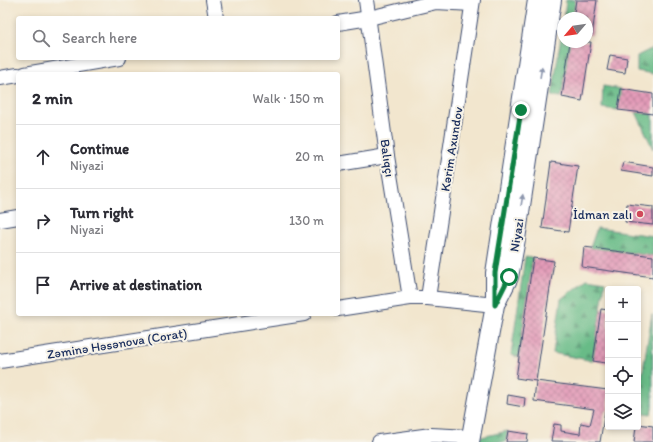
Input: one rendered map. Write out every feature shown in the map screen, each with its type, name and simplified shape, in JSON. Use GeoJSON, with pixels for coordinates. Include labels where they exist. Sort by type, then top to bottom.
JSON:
{"type":"FeatureCollection","features":[{"type":"Feature","properties":{"kind":"main road","name":"Niyazi"},"geometry":{"type":"LineString","coordinates":[[495,305],[495,273],[537,0]]}},
{"type":"Feature","properties":{"kind":"main road","name":"Niyazi"},"geometry":{"type":"LineString","coordinates":[[495,305],[509,277],[552,0]]}},
{"type":"Feature","properties":{"kind":"main road"},"geometry":{"type":"LineString","coordinates":[[470,439],[495,305]]}},
{"type":"Feature","properties":{"kind":"street"},"geometry":{"type":"LineString","coordinates":[[213,0],[216,16]]}},
{"type":"Feature","properties":{"kind":"street","name":"Balıqçı"},"geometry":{"type":"LineString","coordinates":[[366,0],[387,156],[410,298]]}},
{"type":"Feature","properties":{"kind":"street"},"geometry":{"type":"LineString","coordinates":[[340,23],[402,11],[418,3],[473,2]]}},
{"type":"Feature","properties":{"kind":"street","name":"Kərim Axundov"},"geometry":{"type":"LineString","coordinates":[[428,298],[473,2]]}},
{"type":"Feature","properties":{"kind":"street"},"geometry":{"type":"LineString","coordinates":[[37,72],[108,60]]}},
{"type":"Feature","properties":{"kind":"street"},"geometry":{"type":"LineString","coordinates":[[0,78],[16,75]]}},
{"type":"Feature","properties":{"kind":"street"},"geometry":{"type":"LineString","coordinates":[[340,164],[387,156]]}},
{"type":"Feature","properties":{"kind":"street"},"geometry":{"type":"LineString","coordinates":[[0,220],[16,217]]}},
{"type":"Feature","properties":{"kind":"street"},"geometry":{"type":"LineString","coordinates":[[340,309],[410,298],[428,298],[495,305]]}},
{"type":"Feature","properties":{"kind":"street","name":"Zəminə Həsənova (Corat)"},"geometry":{"type":"LineString","coordinates":[[0,361],[291,316]]}},
{"type":"Feature","properties":{"kind":"street"},"geometry":{"type":"LineString","coordinates":[[379,442],[431,435],[470,439]]}},
{"type":"Feature","properties":{"kind":"green space"},"geometry":{"type":"Polygon","coordinates":[[[566,0],[576,0],[574,12],[565,12],[566,0]]]}},
{"type":"Feature","properties":{"kind":"green space"},"geometry":{"type":"Polygon","coordinates":[[[559,48],[569,48],[562,97],[552,96],[559,48]]]}},
{"type":"Feature","properties":{"kind":"green space"},"geometry":{"type":"Polygon","coordinates":[[[653,48],[653,74],[637,71],[637,56],[653,48]]]}},
{"type":"Feature","properties":{"kind":"green space"},"geometry":{"type":"Polygon","coordinates":[[[603,86],[621,89],[618,110],[602,108],[603,86]]]}},
{"type":"Feature","properties":{"kind":"green space"},"geometry":{"type":"Polygon","coordinates":[[[636,112],[653,114],[653,149],[636,112]]]}},
{"type":"Feature","properties":{"kind":"green space"},"geometry":{"type":"Polygon","coordinates":[[[597,228],[653,236],[653,256],[590,248],[597,228]]]}},
{"type":"Feature","properties":{"kind":"green space"},"geometry":{"type":"Polygon","coordinates":[[[525,257],[533,258],[519,357],[511,355],[525,257]]]}},
{"type":"Feature","properties":{"kind":"green space"},"geometry":{"type":"Polygon","coordinates":[[[587,279],[605,282],[593,361],[553,353],[561,299],[587,279]]]}},
{"type":"Feature","properties":{"kind":"green space"},"geometry":{"type":"Polygon","coordinates":[[[652,314],[653,402],[651,414],[641,412],[641,382],[652,314]]]}},
{"type":"Feature","properties":{"kind":"green space"},"geometry":{"type":"Polygon","coordinates":[[[508,431],[506,442],[477,442],[477,438],[508,431]]]}},
{"type":"Feature","properties":{"kind":"building"},"geometry":{"type":"Polygon","coordinates":[[[576,0],[597,0],[593,28],[593,12],[574,12],[576,0]]]}},
{"type":"Feature","properties":{"kind":"building"},"geometry":{"type":"Polygon","coordinates":[[[569,48],[590,48],[582,101],[562,97],[569,48]]]}},
{"type":"Feature","properties":{"kind":"building"},"geometry":{"type":"Polygon","coordinates":[[[610,55],[627,58],[625,73],[607,70],[610,55]]]}},
{"type":"Feature","properties":{"kind":"building"},"geometry":{"type":"Polygon","coordinates":[[[621,89],[653,94],[653,114],[618,110],[621,89]]]}},
{"type":"Feature","properties":{"kind":"building"},"geometry":{"type":"Polygon","coordinates":[[[551,162],[578,166],[568,232],[542,228],[551,162]]]}},
{"type":"Feature","properties":{"kind":"building"},"geometry":{"type":"Polygon","coordinates":[[[623,162],[653,167],[653,176],[621,171],[623,162]]]}},
{"type":"Feature","properties":{"kind":"building","name":"İdman zalı"},"geometry":{"type":"Polygon","coordinates":[[[627,204],[653,207],[653,225],[625,222],[627,204]]]}},
{"type":"Feature","properties":{"kind":"building"},"geometry":{"type":"Polygon","coordinates":[[[584,247],[653,256],[653,277],[582,267],[584,247]]]}},
{"type":"Feature","properties":{"kind":"building"},"geometry":{"type":"Polygon","coordinates":[[[533,258],[554,261],[536,381],[516,378],[533,258]]]}},
{"type":"Feature","properties":{"kind":"building"},"geometry":{"type":"Polygon","coordinates":[[[601,309],[605,310],[605,363],[593,361],[601,309]]]}},
{"type":"Feature","properties":{"kind":"building"},"geometry":{"type":"Polygon","coordinates":[[[536,381],[605,390],[605,411],[600,442],[551,441],[554,424],[561,425],[561,431],[580,434],[581,423],[590,425],[594,409],[534,401],[536,381]]]}},
{"type":"Feature","properties":{"kind":"building"},"geometry":{"type":"Polygon","coordinates":[[[508,395],[525,398],[524,407],[507,404],[508,395]]]}},
{"type":"Feature","properties":{"kind":"building"},"geometry":{"type":"Polygon","coordinates":[[[641,424],[653,426],[653,442],[634,442],[636,430],[641,430],[641,424]]]}},
{"type":"Feature","properties":{"kind":"building"},"geometry":{"type":"Polygon","coordinates":[[[508,431],[528,434],[527,442],[506,442],[508,431]]]}},
{"type":"Feature","properties":{"kind":"place","name":"İdman zalı"},"geometry":{"type":"Point","coordinates":[640,214]}},
{"type":"Feature","properties":{"kind":"route"},"geometry":{"type":"LineString","coordinates":[[509,277],[495,305],[495,273],[521,110]]}}]}
